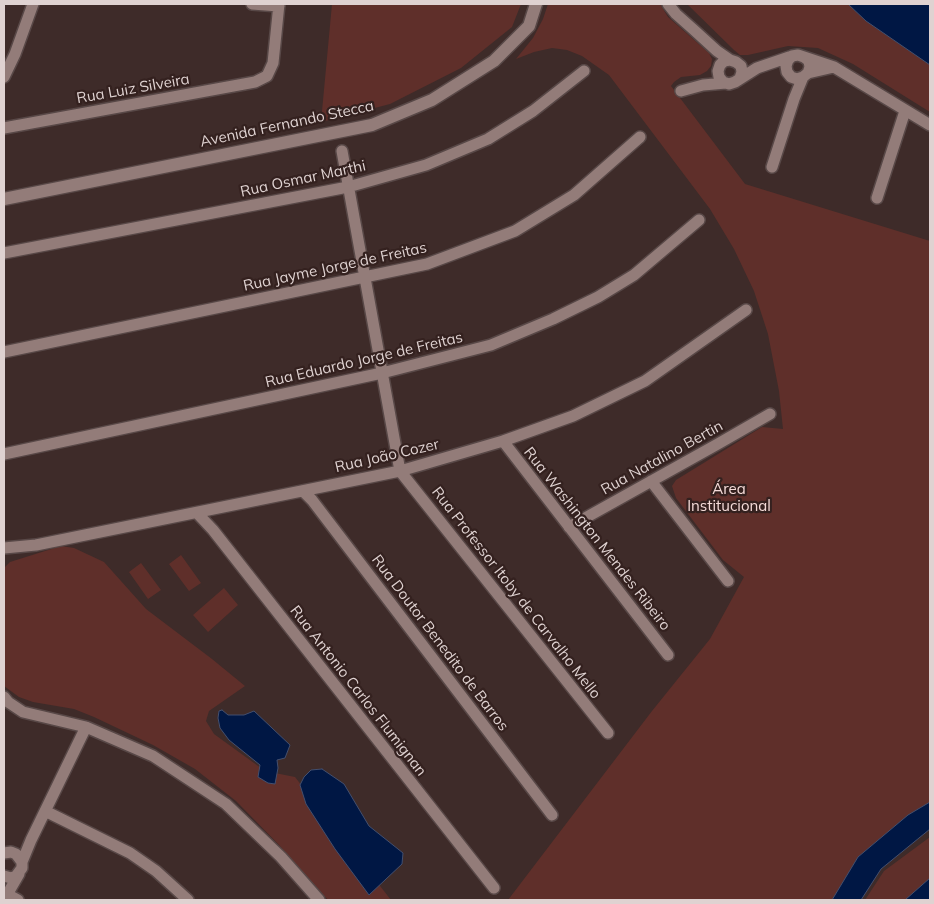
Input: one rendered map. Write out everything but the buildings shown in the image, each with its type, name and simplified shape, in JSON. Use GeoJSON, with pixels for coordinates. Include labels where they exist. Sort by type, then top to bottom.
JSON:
{"type":"FeatureCollection","features":[{"type":"Feature","properties":{"kind":"street"},"geometry":{"type":"LineString","coordinates":[[4,77],[15,54],[32,4]]}},
{"type":"Feature","properties":{"kind":"street"},"geometry":{"type":"LineString","coordinates":[[252,4],[279,5]]}},
{"type":"Feature","properties":{"kind":"street","name":"Avenida Fernando Stecca"},"geometry":{"type":"LineString","coordinates":[[4,199],[372,125],[432,100],[494,61],[529,26],[536,4]]}},
{"type":"Feature","properties":{"kind":"street"},"geometry":{"type":"LineString","coordinates":[[668,4],[676,14],[717,51],[741,66],[762,66],[797,79],[834,67]]}},
{"type":"Feature","properties":{"kind":"street","name":"Rua Luiz Silveira"},"geometry":{"type":"LineString","coordinates":[[4,128],[255,82],[267,76],[273,63],[279,5]]}},
{"type":"Feature","properties":{"kind":"street"},"geometry":{"type":"LineString","coordinates":[[717,51],[719,77],[726,83]]}},
{"type":"Feature","properties":{"kind":"street"},"geometry":{"type":"LineString","coordinates":[[681,91],[702,85],[736,82],[762,66],[798,55],[834,67],[930,125]]}},
{"type":"Feature","properties":{"kind":"street"},"geometry":{"type":"LineString","coordinates":[[792,56],[786,66],[794,99]]}},
{"type":"Feature","properties":{"kind":"street"},"geometry":{"type":"LineString","coordinates":[[772,167],[794,99],[810,67],[804,56]]}},
{"type":"Feature","properties":{"kind":"street"},"geometry":{"type":"LineString","coordinates":[[702,85],[724,61],[730,60]]}},
{"type":"Feature","properties":{"kind":"street"},"geometry":{"type":"LineString","coordinates":[[740,78],[741,66]]}},
{"type":"Feature","properties":{"kind":"street","name":"Rua Osmar Marthi"},"geometry":{"type":"LineString","coordinates":[[4,253],[348,187],[426,164],[488,139],[532,111],[584,71]]}},
{"type":"Feature","properties":{"kind":"street"},"geometry":{"type":"LineString","coordinates":[[877,198],[905,111]]}},
{"type":"Feature","properties":{"kind":"street","name":"Rua Jayme Jorge de Freitas"},"geometry":{"type":"LineString","coordinates":[[4,352],[427,264],[514,231],[574,195],[640,137]]}},
{"type":"Feature","properties":{"kind":"street"},"geometry":{"type":"LineString","coordinates":[[342,151],[400,471]]}},
{"type":"Feature","properties":{"kind":"street","name":"Rua Eduardo Jorge de Freitas"},"geometry":{"type":"LineString","coordinates":[[4,454],[382,373],[491,345],[553,319],[598,297],[634,275],[699,220]]}},
{"type":"Feature","properties":{"kind":"street","name":"Rua João Cozer"},"geometry":{"type":"LineString","coordinates":[[4,548],[36,546],[400,471],[502,442],[573,416],[645,381],[746,310]]}},
{"type":"Feature","properties":{"kind":"street","name":"Rua Natalino Bertin"},"geometry":{"type":"LineString","coordinates":[[569,527],[770,414]]}},
{"type":"Feature","properties":{"kind":"street","name":"Rua Washington Mendes Ribeiro"},"geometry":{"type":"LineString","coordinates":[[502,442],[668,656]]}},
{"type":"Feature","properties":{"kind":"street","name":"Rua Professor Itoby de Carvalho Mello"},"geometry":{"type":"LineString","coordinates":[[400,471],[608,734]]}},
{"type":"Feature","properties":{"kind":"street"},"geometry":{"type":"LineString","coordinates":[[651,481],[728,581]]}},
{"type":"Feature","properties":{"kind":"street","name":"Rua Doutor Benedito de Barros"},"geometry":{"type":"LineString","coordinates":[[303,491],[312,500],[552,815]]}},
{"type":"Feature","properties":{"kind":"street","name":"Rua Antonio Carlos Flumignan"},"geometry":{"type":"LineString","coordinates":[[197,513],[213,530],[494,888]]}},
{"type":"Feature","properties":{"kind":"street"},"geometry":{"type":"LineString","coordinates":[[4,697],[23,712],[86,727],[153,756],[226,804],[282,857],[319,900]]}},
{"type":"Feature","properties":{"kind":"street"},"geometry":{"type":"LineString","coordinates":[[18,900],[5,893],[21,868],[31,840],[86,727]]}},
{"type":"Feature","properties":{"kind":"street"},"geometry":{"type":"LineString","coordinates":[[45,811],[130,853],[156,871],[188,900]]}},
{"type":"Feature","properties":{"kind":"street"},"geometry":{"type":"LineString","coordinates":[[6,852],[31,840]]}},
{"type":"Feature","properties":{"kind":"street"},"geometry":{"type":"LineString","coordinates":[[6,852],[16,854],[21,868]]}},
{"type":"Feature","properties":{"kind":"street"},"geometry":{"type":"LineString","coordinates":[[4,876],[10,878],[21,868]]}},
{"type":"Feature","properties":{"kind":"green space"},"geometry":{"type":"Polygon","coordinates":[[[332,4],[521,4],[512,27],[461,68],[390,104],[321,122],[332,4]]]}},
{"type":"Feature","properties":{"kind":"green space","name":"Área Institucional"},"geometry":{"type":"Polygon","coordinates":[[[548,4],[660,4],[668,17],[709,53],[712,59],[711,66],[707,71],[700,75],[681,77],[671,86],[745,184],[930,241],[930,802],[908,815],[858,857],[832,900],[508,900],[652,711],[710,639],[744,577],[723,560],[676,498],[672,486],[676,480],[762,427],[783,429],[779,391],[768,334],[754,291],[734,249],[710,209],[609,75],[582,56],[567,50],[552,48],[516,59],[533,38],[548,4]]]}},
{"type":"Feature","properties":{"kind":"green space"},"geometry":{"type":"Polygon","coordinates":[[[687,4],[848,4],[866,21],[930,65],[930,112],[853,64],[818,48],[788,46],[740,55],[687,4]]]}},
{"type":"Feature","properties":{"kind":"green space"},"geometry":{"type":"Polygon","coordinates":[[[61,546],[74,548],[104,562],[146,609],[245,686],[209,711],[206,721],[214,734],[265,771],[295,777],[391,900],[328,900],[279,845],[236,801],[195,769],[153,745],[94,717],[74,709],[33,702],[19,697],[4,686],[4,568],[10,562],[61,546]]]}},
{"type":"Feature","properties":{"kind":"green space"},"geometry":{"type":"Polygon","coordinates":[[[181,555],[201,583],[189,591],[169,564],[181,555]]]}},
{"type":"Feature","properties":{"kind":"green space"},"geometry":{"type":"Polygon","coordinates":[[[141,563],[161,590],[148,599],[129,572],[141,563]]]}},
{"type":"Feature","properties":{"kind":"green space"},"geometry":{"type":"Polygon","coordinates":[[[224,588],[238,605],[208,632],[193,615],[224,588]]]}},
{"type":"Feature","properties":{"kind":"green space"},"geometry":{"type":"Polygon","coordinates":[[[930,837],[930,878],[905,900],[865,900],[884,871],[930,837]]]}},
{"type":"Feature","properties":{"kind":"water"},"geometry":{"type":"Polygon","coordinates":[[[848,4],[930,4],[930,65],[866,21],[848,4]]]}},
{"type":"Feature","properties":{"kind":"water"},"geometry":{"type":"Polygon","coordinates":[[[222,710],[228,715],[244,715],[254,711],[290,745],[285,758],[277,760],[278,768],[275,784],[268,783],[258,777],[260,765],[229,740],[220,728],[218,718],[219,711],[222,710]]]}},
{"type":"Feature","properties":{"kind":"water"},"geometry":{"type":"Polygon","coordinates":[[[322,769],[344,784],[369,826],[403,853],[402,864],[369,895],[335,849],[306,804],[300,785],[304,777],[311,770],[322,769]]]}},
{"type":"Feature","properties":{"kind":"water"},"geometry":{"type":"Polygon","coordinates":[[[930,802],[930,829],[881,869],[861,900],[832,900],[858,857],[908,815],[930,802]]]}},
{"type":"Feature","properties":{"kind":"water"},"geometry":{"type":"Polygon","coordinates":[[[930,878],[930,900],[905,900],[930,878]]]}}]}
